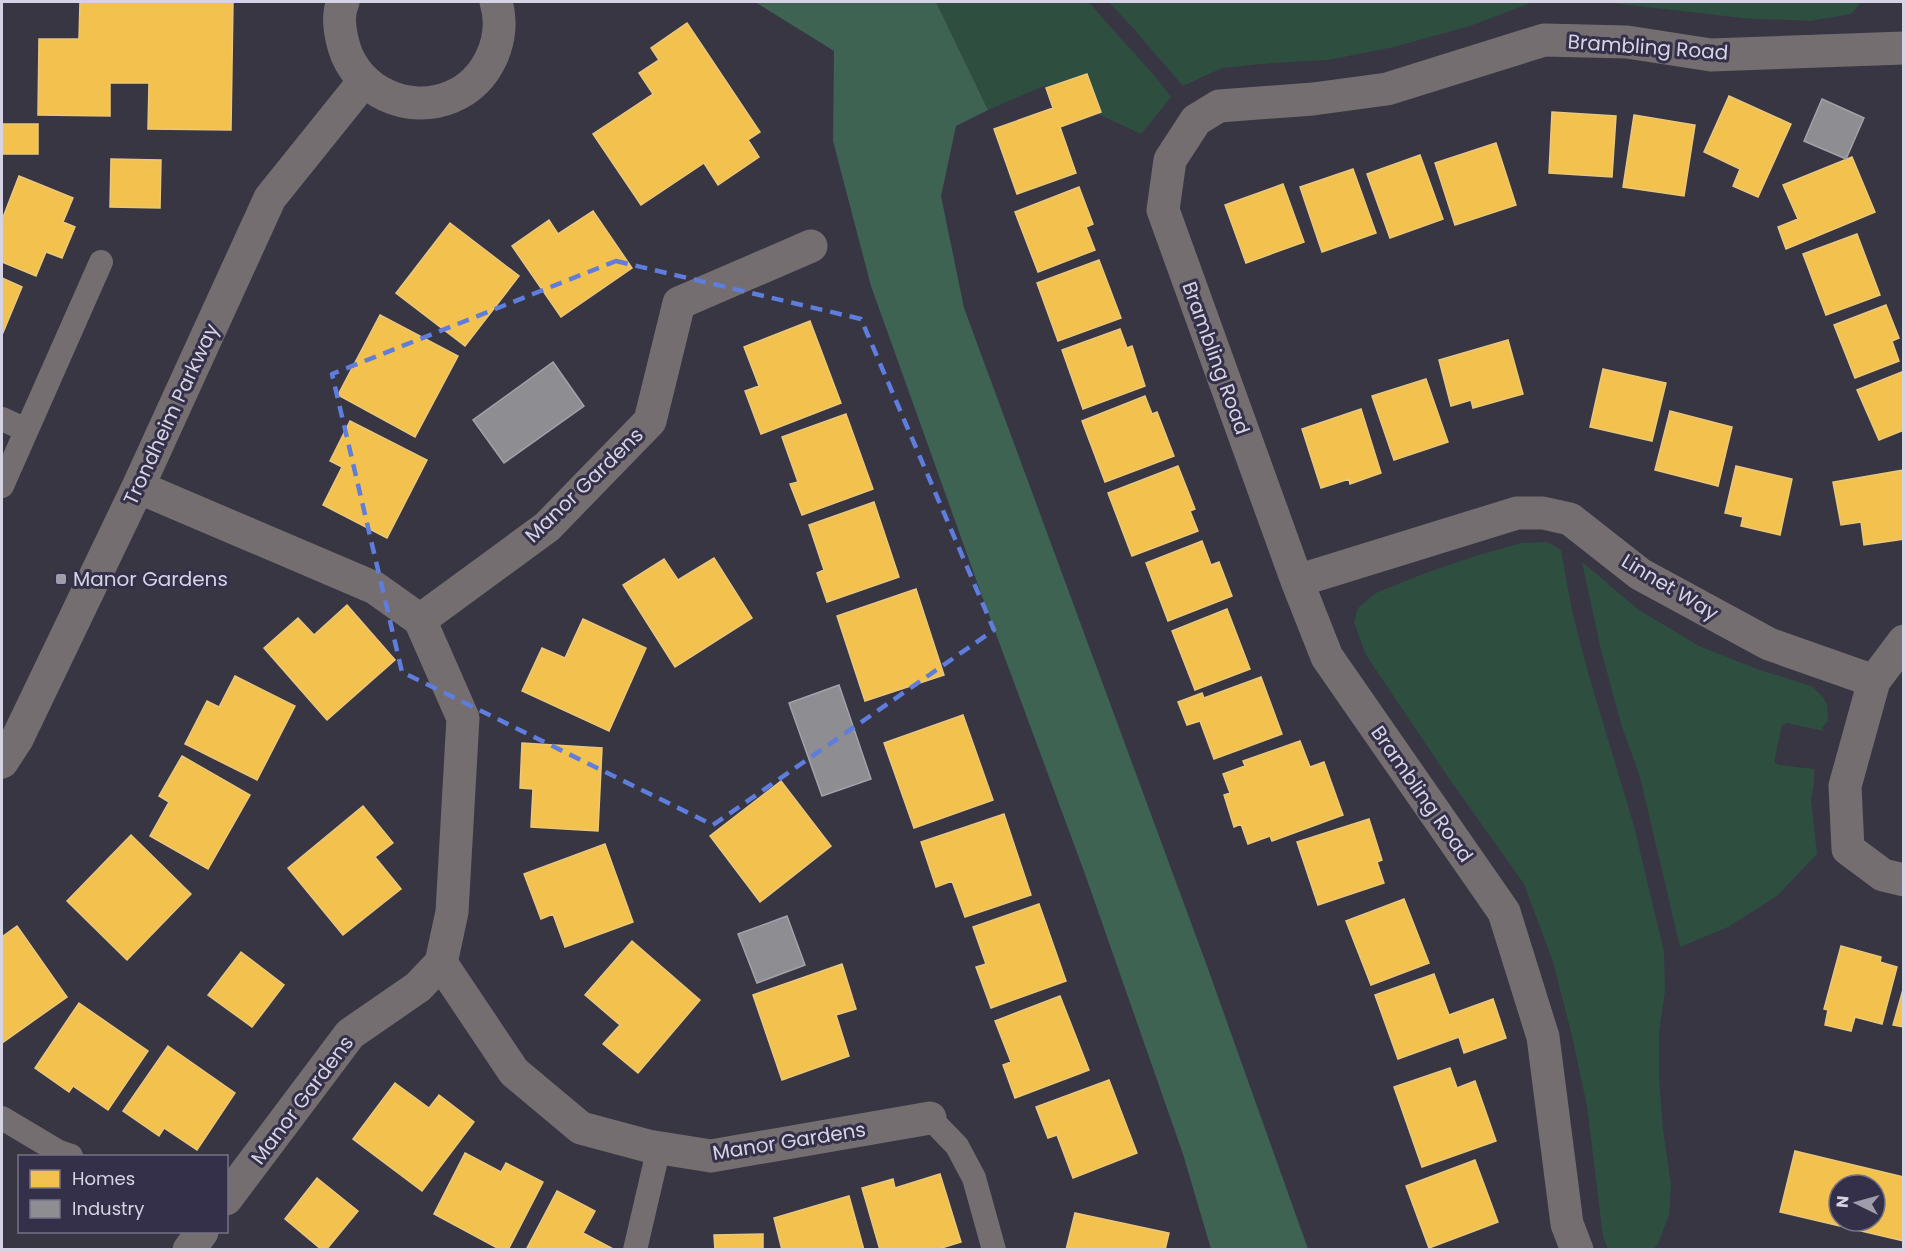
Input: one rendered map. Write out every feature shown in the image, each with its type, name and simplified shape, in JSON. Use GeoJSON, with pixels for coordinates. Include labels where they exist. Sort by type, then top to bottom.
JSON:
{"type":"FeatureCollection","features":[{"type":"Feature","properties":{"kind":"street"},"geometry":{"type":"LineString","coordinates":[[343,2],[340,33],[347,58],[364,81],[382,94],[405,102],[429,103],[452,97],[472,84],[489,64],[499,39],[499,13],[496,2]]}},
{"type":"Feature","properties":{"kind":"street","name":"Brambling Road"},"geometry":{"type":"LineString","coordinates":[[1577,1250],[1567,1224],[1543,1037],[1504,912],[1328,657],[1297,581],[1163,210],[1170,160],[1196,120],[1219,106],[1313,99],[1387,89],[1544,40],[1627,42],[1711,55],[1904,48]]}},
{"type":"Feature","properties":{"kind":"street","name":"Trondheim Parkway"},"geometry":{"type":"LineString","coordinates":[[2,762],[17,739],[138,487],[270,198],[364,81]]}},
{"type":"Feature","properties":{"kind":"street","name":"Manor Gardens"},"geometry":{"type":"LineString","coordinates":[[420,620],[547,527],[650,421],[679,303],[811,246]]}},
{"type":"Feature","properties":{"kind":"street"},"geometry":{"type":"LineString","coordinates":[[138,487],[375,588],[420,620],[463,718],[452,912],[441,963]]}},
{"type":"Feature","properties":{"kind":"street","name":"Linnet Way"},"geometry":{"type":"LineString","coordinates":[[1297,581],[1517,513],[1543,513],[1570,519],[1640,574],[1768,644],[1874,681]]}},
{"type":"Feature","properties":{"kind":"street"},"geometry":{"type":"LineString","coordinates":[[1904,641],[1874,681],[1845,786],[1848,849],[1883,875],[1904,880]]}},
{"type":"Feature","properties":{"kind":"street","name":"Manor Gardens"},"geometry":{"type":"LineString","coordinates":[[228,1196],[350,1034],[418,987],[441,963],[514,1072],[581,1128],[659,1148],[711,1156],[930,1118]]}},
{"type":"Feature","properties":{"kind":"street"},"geometry":{"type":"LineString","coordinates":[[189,1250],[201,1233]]}},
{"type":"Feature","properties":{"kind":"lane"},"geometry":{"type":"LineString","coordinates":[[2,486],[101,262]]}},
{"type":"Feature","properties":{"kind":"lane"},"geometry":{"type":"LineString","coordinates":[[2,419],[26,430]]}},
{"type":"Feature","properties":{"kind":"lane"},"geometry":{"type":"LineString","coordinates":[[2,1118],[68,1155]]}},
{"type":"Feature","properties":{"kind":"lane"},"geometry":{"type":"LineString","coordinates":[[930,1118],[957,1146],[974,1178],[994,1250]]}},
{"type":"Feature","properties":{"kind":"lane"},"geometry":{"type":"LineString","coordinates":[[636,1250],[659,1148]]}},
{"type":"Feature","properties":{"kind":"highlighted area"},"geometry":{"type":"Polygon","coordinates":[[[616,261],[861,319],[994,630],[713,825],[402,672],[332,374],[616,261]]]}},
{"type":"Feature","properties":{"kind":"green space"},"geometry":{"type":"Polygon","coordinates":[[[755,2],[936,2],[988,110],[956,126],[941,196],[964,308],[1207,966],[1308,1249],[1211,1249],[1183,1154],[1085,874],[871,286],[833,141],[834,51],[755,2]]]}},
{"type":"Feature","properties":{"kind":"green space"},"geometry":{"type":"Polygon","coordinates":[[[936,2],[1089,2],[1171,97],[1141,134],[1098,114],[1083,76],[1039,88],[988,110],[936,2]]]}},
{"type":"Feature","properties":{"kind":"green space"},"geometry":{"type":"Polygon","coordinates":[[[1109,2],[1533,2],[1470,26],[1394,47],[1328,60],[1222,68],[1183,86],[1109,2]]]}},
{"type":"Feature","properties":{"kind":"green space"},"geometry":{"type":"Polygon","coordinates":[[[1603,2],[1861,2],[1851,14],[1810,21],[1742,18],[1603,2]]]}},
{"type":"Feature","properties":{"kind":"green space"},"geometry":{"type":"Polygon","coordinates":[[[1547,542],[1561,550],[1572,611],[1634,826],[1664,952],[1665,991],[1659,1032],[1659,1079],[1671,1185],[1669,1215],[1658,1244],[1653,1249],[1608,1249],[1603,1237],[1587,1106],[1572,1036],[1553,962],[1524,884],[1366,655],[1354,622],[1358,608],[1376,593],[1475,556],[1521,543],[1547,542]]]}},
{"type":"Feature","properties":{"kind":"green space"},"geometry":{"type":"Polygon","coordinates":[[[1582,562],[1639,610],[1699,646],[1757,669],[1811,686],[1827,704],[1828,721],[1822,727],[1824,731],[1787,723],[1782,725],[1774,762],[1779,765],[1814,769],[1811,800],[1817,854],[1777,896],[1728,927],[1680,947],[1640,777],[1622,727],[1601,650],[1582,562]]]}},
{"type":"Feature","properties":{"kind":"building: Homes"},"geometry":{"type":"Polygon","coordinates":[[[80,2],[233,2],[231,130],[148,129],[149,83],[110,83],[110,116],[38,115],[39,39],[79,39],[80,2]]]}},
{"type":"Feature","properties":{"kind":"building: Homes"},"geometry":{"type":"Polygon","coordinates":[[[687,23],[760,132],[748,140],[759,157],[718,185],[704,163],[641,205],[593,134],[653,94],[639,73],[659,60],[651,48],[687,23]]]}},
{"type":"Feature","properties":{"kind":"building: Homes"},"geometry":{"type":"Polygon","coordinates":[[[1087,74],[1101,112],[1060,127],[1076,173],[1017,194],[994,129],[1053,108],[1046,88],[1087,74]]]}},
{"type":"Feature","properties":{"kind":"building: Homes"},"geometry":{"type":"Polygon","coordinates":[[[1729,96],[1791,124],[1758,197],[1733,186],[1740,169],[1704,152],[1729,96]]]}},
{"type":"Feature","properties":{"kind":"building: Homes"},"geometry":{"type":"Polygon","coordinates":[[[1552,112],[1616,116],[1612,177],[1549,173],[1552,112]]]}},
{"type":"Feature","properties":{"kind":"building: Homes"},"geometry":{"type":"Polygon","coordinates":[[[1634,115],[1695,125],[1684,196],[1623,187],[1634,115]]]}},
{"type":"Feature","properties":{"kind":"building: Homes"},"geometry":{"type":"Polygon","coordinates":[[[2,124],[38,124],[38,154],[2,154],[2,124]]]}},
{"type":"Feature","properties":{"kind":"building: Homes"},"geometry":{"type":"Polygon","coordinates":[[[1496,143],[1516,205],[1455,225],[1435,163],[1496,143]]]}},
{"type":"Feature","properties":{"kind":"building: Homes"},"geometry":{"type":"Polygon","coordinates":[[[1420,155],[1443,219],[1390,238],[1367,174],[1420,155]]]}},
{"type":"Feature","properties":{"kind":"building: Homes"},"geometry":{"type":"Polygon","coordinates":[[[1852,157],[1875,212],[1786,249],[1778,227],[1798,219],[1783,185],[1852,157]]]}},
{"type":"Feature","properties":{"kind":"building: Homes"},"geometry":{"type":"Polygon","coordinates":[[[111,159],[161,160],[160,208],[110,207],[111,159]]]}},
{"type":"Feature","properties":{"kind":"building: Homes"},"geometry":{"type":"Polygon","coordinates":[[[1353,169],[1376,233],[1322,252],[1300,187],[1353,169]]]}},
{"type":"Feature","properties":{"kind":"building: Homes"},"geometry":{"type":"Polygon","coordinates":[[[19,176],[73,198],[63,222],[75,227],[62,258],[46,252],[36,276],[2,262],[2,220],[19,176]]]}},
{"type":"Feature","properties":{"kind":"building: Homes"},"geometry":{"type":"Polygon","coordinates":[[[1283,184],[1304,242],[1246,263],[1225,205],[1283,184]]]}},
{"type":"Feature","properties":{"kind":"building: Homes"},"geometry":{"type":"Polygon","coordinates":[[[1079,187],[1093,224],[1086,227],[1095,250],[1038,272],[1015,212],[1079,187]]]}},
{"type":"Feature","properties":{"kind":"building: Homes"},"geometry":{"type":"Polygon","coordinates":[[[593,211],[632,268],[561,317],[512,246],[549,220],[558,234],[593,211]]]}},
{"type":"Feature","properties":{"kind":"building: Homes"},"geometry":{"type":"Polygon","coordinates":[[[450,223],[519,276],[465,346],[396,293],[450,223]]]}},
{"type":"Feature","properties":{"kind":"building: Homes"},"geometry":{"type":"Polygon","coordinates":[[[1857,234],[1880,295],[1826,315],[1803,254],[1857,234]]]}},
{"type":"Feature","properties":{"kind":"building: Homes"},"geometry":{"type":"Polygon","coordinates":[[[1099,260],[1121,318],[1058,341],[1037,283],[1099,260]]]}},
{"type":"Feature","properties":{"kind":"building: Homes"},"geometry":{"type":"Polygon","coordinates":[[[2,278],[22,287],[2,335],[2,278]]]}},
{"type":"Feature","properties":{"kind":"building: Homes"},"geometry":{"type":"Polygon","coordinates":[[[1886,305],[1899,338],[1892,341],[1899,361],[1855,378],[1834,325],[1886,305]]]}},
{"type":"Feature","properties":{"kind":"building: Homes"},"geometry":{"type":"Polygon","coordinates":[[[380,315],[458,356],[415,437],[338,395],[380,315]]]}},
{"type":"Feature","properties":{"kind":"building: Homes"},"geometry":{"type":"Polygon","coordinates":[[[810,321],[841,403],[761,434],[745,391],[759,386],[744,347],[810,321]]]}},
{"type":"Feature","properties":{"kind":"building: Homes"},"geometry":{"type":"Polygon","coordinates":[[[1120,329],[1127,348],[1132,346],[1145,386],[1083,409],[1062,350],[1120,329]]]}},
{"type":"Feature","properties":{"kind":"building: Homes"},"geometry":{"type":"Polygon","coordinates":[[[1508,340],[1523,394],[1473,408],[1471,400],[1451,406],[1439,360],[1508,340]]]}},
{"type":"Feature","properties":{"kind":"building: Homes"},"geometry":{"type":"Polygon","coordinates":[[[1603,369],[1666,383],[1652,441],[1590,427],[1603,369]]]}},
{"type":"Feature","properties":{"kind":"building: Homes"},"geometry":{"type":"Polygon","coordinates":[[[1904,371],[1904,430],[1879,440],[1857,390],[1904,371]]]}},
{"type":"Feature","properties":{"kind":"building: Homes"},"geometry":{"type":"Polygon","coordinates":[[[1426,379],[1448,442],[1394,460],[1372,396],[1426,379]]]}},
{"type":"Feature","properties":{"kind":"building: Homes"},"geometry":{"type":"Polygon","coordinates":[[[1145,396],[1152,414],[1157,412],[1174,456],[1105,482],[1082,421],[1145,396]]]}},
{"type":"Feature","properties":{"kind":"building: Homes"},"geometry":{"type":"Polygon","coordinates":[[[1361,409],[1381,473],[1350,484],[1349,479],[1321,488],[1302,429],[1361,409]]]}},
{"type":"Feature","properties":{"kind":"building: Homes"},"geometry":{"type":"Polygon","coordinates":[[[1670,411],[1732,427],[1718,486],[1655,470],[1670,411]]]}},
{"type":"Feature","properties":{"kind":"building: Homes"},"geometry":{"type":"Polygon","coordinates":[[[846,414],[873,489],[802,515],[790,484],[798,482],[782,437],[846,414]]]}},
{"type":"Feature","properties":{"kind":"building: Homes"},"geometry":{"type":"Polygon","coordinates":[[[350,421],[427,460],[387,538],[323,505],[342,467],[330,461],[350,421]]]}},
{"type":"Feature","properties":{"kind":"building: Homes"},"geometry":{"type":"Polygon","coordinates":[[[1178,466],[1195,509],[1190,511],[1198,531],[1132,556],[1108,493],[1178,466]]]}},
{"type":"Feature","properties":{"kind":"building: Homes"},"geometry":{"type":"Polygon","coordinates":[[[1736,466],[1792,479],[1780,535],[1741,526],[1743,517],[1725,513],[1736,466]]]}},
{"type":"Feature","properties":{"kind":"building: Homes"},"geometry":{"type":"Polygon","coordinates":[[[1904,470],[1904,539],[1864,545],[1861,522],[1841,525],[1833,482],[1904,470]]]}},
{"type":"Feature","properties":{"kind":"building: Homes"},"geometry":{"type":"Polygon","coordinates":[[[874,502],[899,577],[827,602],[817,573],[824,570],[809,525],[874,502]]]}},
{"type":"Feature","properties":{"kind":"building: Homes"},"geometry":{"type":"Polygon","coordinates":[[[1202,541],[1211,565],[1219,562],[1232,596],[1168,621],[1146,563],[1202,541]]]}},
{"type":"Feature","properties":{"kind":"building: Homes"},"geometry":{"type":"Polygon","coordinates":[[[714,558],[752,618],[675,667],[623,585],[664,559],[678,580],[714,558]]]}},
{"type":"Feature","properties":{"kind":"building: Homes"},"geometry":{"type":"Polygon","coordinates":[[[916,589],[944,675],[865,701],[837,616],[916,589]]]}},
{"type":"Feature","properties":{"kind":"building: Homes"},"geometry":{"type":"Polygon","coordinates":[[[347,605],[395,660],[327,720],[264,648],[298,618],[314,635],[347,605]]]}},
{"type":"Feature","properties":{"kind":"building: Homes"},"geometry":{"type":"Polygon","coordinates":[[[1227,609],[1250,669],[1195,690],[1172,631],[1227,609]]]}},
{"type":"Feature","properties":{"kind":"building: Homes"},"geometry":{"type":"Polygon","coordinates":[[[583,619],[646,648],[609,731],[522,691],[542,648],[565,658],[583,619]]]}},
{"type":"Feature","properties":{"kind":"building: Homes"},"geometry":{"type":"Polygon","coordinates":[[[235,676],[295,706],[257,780],[185,744],[207,701],[219,707],[235,676]]]}},
{"type":"Feature","properties":{"kind":"building: Homes"},"geometry":{"type":"Polygon","coordinates":[[[1261,677],[1282,734],[1214,759],[1200,721],[1187,725],[1178,702],[1202,693],[1204,698],[1261,677]]]}},
{"type":"Feature","properties":{"kind":"building: Homes"},"geometry":{"type":"Polygon","coordinates":[[[963,715],[993,800],[914,828],[884,743],[963,715]]]}},
{"type":"Feature","properties":{"kind":"building: Homes"},"geometry":{"type":"Polygon","coordinates":[[[1300,741],[1310,767],[1324,762],[1343,815],[1272,841],[1270,836],[1248,844],[1241,824],[1234,827],[1224,795],[1230,793],[1223,774],[1245,766],[1243,761],[1300,741]]]}},
{"type":"Feature","properties":{"kind":"building: Homes"},"geometry":{"type":"Polygon","coordinates":[[[522,743],[602,748],[598,831],[531,827],[533,789],[520,788],[522,743]]]}},
{"type":"Feature","properties":{"kind":"building: Homes"},"geometry":{"type":"Polygon","coordinates":[[[182,756],[250,795],[208,869],[150,836],[169,802],[159,796],[182,756]]]}},
{"type":"Feature","properties":{"kind":"building: Homes"},"geometry":{"type":"Polygon","coordinates":[[[781,781],[831,846],[760,902],[710,836],[781,781]]]}},
{"type":"Feature","properties":{"kind":"building: Homes"},"geometry":{"type":"Polygon","coordinates":[[[363,806],[393,843],[375,857],[401,889],[343,935],[288,868],[363,806]]]}},
{"type":"Feature","properties":{"kind":"building: Homes"},"geometry":{"type":"Polygon","coordinates":[[[1004,814],[1031,895],[965,917],[952,881],[936,887],[921,842],[1004,814]]]}},
{"type":"Feature","properties":{"kind":"building: Homes"},"geometry":{"type":"Polygon","coordinates":[[[1369,819],[1382,860],[1377,862],[1384,883],[1318,905],[1297,842],[1369,819]]]}},
{"type":"Feature","properties":{"kind":"building: Homes"},"geometry":{"type":"Polygon","coordinates":[[[131,835],[191,894],[127,960],[67,901],[131,835]]]}},
{"type":"Feature","properties":{"kind":"building: Homes"},"geometry":{"type":"Polygon","coordinates":[[[605,844],[633,922],[565,947],[553,914],[541,919],[524,874],[605,844]]]}},
{"type":"Feature","properties":{"kind":"building: Homes"},"geometry":{"type":"Polygon","coordinates":[[[1404,899],[1429,963],[1371,985],[1346,921],[1404,899]]]}},
{"type":"Feature","properties":{"kind":"building: Homes"},"geometry":{"type":"Polygon","coordinates":[[[1039,904],[1066,981],[991,1008],[976,967],[986,964],[973,927],[1039,904]]]}},
{"type":"Feature","properties":{"kind":"building: Homes"},"geometry":{"type":"Polygon","coordinates":[[[17,926],[67,997],[2,1043],[2,937],[17,926]]]}},
{"type":"Feature","properties":{"kind":"building: Homes"},"geometry":{"type":"Polygon","coordinates":[[[632,941],[700,1000],[638,1073],[603,1044],[620,1025],[585,995],[632,941]]]}},
{"type":"Feature","properties":{"kind":"building: Homes"},"geometry":{"type":"Polygon","coordinates":[[[1841,946],[1881,957],[1880,962],[1897,967],[1882,1024],[1855,1017],[1851,1031],[1825,1025],[1828,1010],[1824,1009],[1841,946]]]}},
{"type":"Feature","properties":{"kind":"building: Homes"},"geometry":{"type":"Polygon","coordinates":[[[241,952],[284,985],[252,1027],[208,995],[241,952]]]}},
{"type":"Feature","properties":{"kind":"building: Homes"},"geometry":{"type":"Polygon","coordinates":[[[842,964],[856,1009],[836,1015],[849,1056],[782,1080],[753,995],[842,964]]]}},
{"type":"Feature","properties":{"kind":"building: Homes"},"geometry":{"type":"Polygon","coordinates":[[[1434,974],[1449,1015],[1493,999],[1506,1038],[1464,1053],[1459,1037],[1398,1059],[1375,995],[1434,974]]]}},
{"type":"Feature","properties":{"kind":"building: Homes"},"geometry":{"type":"Polygon","coordinates":[[[1904,986],[1904,1027],[1893,1025],[1904,986]]]}},
{"type":"Feature","properties":{"kind":"building: Homes"},"geometry":{"type":"Polygon","coordinates":[[[1060,996],[1089,1070],[1015,1098],[1003,1065],[1011,1062],[995,1021],[1060,996]]]}},
{"type":"Feature","properties":{"kind":"building: Homes"},"geometry":{"type":"Polygon","coordinates":[[[79,1003],[148,1051],[108,1110],[73,1086],[69,1092],[35,1068],[79,1003]]]}},
{"type":"Feature","properties":{"kind":"building: Homes"},"geometry":{"type":"Polygon","coordinates":[[[168,1046],[235,1093],[197,1150],[164,1128],[159,1136],[123,1111],[168,1046]]]}},
{"type":"Feature","properties":{"kind":"building: Homes"},"geometry":{"type":"Polygon","coordinates":[[[1450,1068],[1457,1088],[1475,1081],[1496,1141],[1422,1167],[1394,1087],[1450,1068]]]}},
{"type":"Feature","properties":{"kind":"building: Homes"},"geometry":{"type":"Polygon","coordinates":[[[1109,1080],[1137,1153],[1073,1178],[1057,1135],[1048,1138],[1036,1107],[1109,1080]]]}},
{"type":"Feature","properties":{"kind":"building: Homes"},"geometry":{"type":"Polygon","coordinates":[[[395,1083],[429,1108],[439,1095],[474,1122],[422,1191],[353,1139],[395,1083]]]}},
{"type":"Feature","properties":{"kind":"building: Homes"},"geometry":{"type":"Polygon","coordinates":[[[1795,1151],[1904,1177],[1904,1241],[1870,1233],[1887,1233],[1887,1173],[1827,1173],[1827,1223],[1780,1212],[1795,1151]]]}},
{"type":"Feature","properties":{"kind":"building: Homes"},"geometry":{"type":"Polygon","coordinates":[[[465,1153],[501,1172],[506,1163],[543,1182],[508,1250],[501,1250],[434,1214],[465,1153]]]}},
{"type":"Feature","properties":{"kind":"building: Homes"},"geometry":{"type":"Polygon","coordinates":[[[1475,1160],[1498,1222],[1429,1248],[1406,1186],[1475,1160]]]}},
{"type":"Feature","properties":{"kind":"building: Homes"},"geometry":{"type":"Polygon","coordinates":[[[940,1174],[961,1242],[935,1250],[880,1250],[862,1188],[893,1179],[895,1188],[940,1174]]]}},
{"type":"Feature","properties":{"kind":"building: Homes"},"geometry":{"type":"Polygon","coordinates":[[[317,1178],[358,1211],[326,1250],[322,1250],[285,1219],[317,1178]]]}},
{"type":"Feature","properties":{"kind":"building: Homes"},"geometry":{"type":"Polygon","coordinates":[[[557,1191],[595,1211],[583,1233],[615,1250],[526,1250],[557,1191]]]}},
{"type":"Feature","properties":{"kind":"building: Homes"},"geometry":{"type":"Polygon","coordinates":[[[849,1196],[864,1250],[782,1250],[774,1218],[849,1196]]]}},
{"type":"Feature","properties":{"kind":"building: Homes"},"geometry":{"type":"Polygon","coordinates":[[[1075,1213],[1169,1233],[1165,1250],[1066,1250],[1075,1213]]]}},
{"type":"Feature","properties":{"kind":"building: Homes"},"geometry":{"type":"Polygon","coordinates":[[[763,1234],[763,1250],[715,1250],[714,1235],[763,1234]]]}},
{"type":"Feature","properties":{"kind":"building: Industry"},"geometry":{"type":"Polygon","coordinates":[[[1822,99],[1864,118],[1846,159],[1804,141],[1822,99]]]}},
{"type":"Feature","properties":{"kind":"building: Industry"},"geometry":{"type":"Polygon","coordinates":[[[553,362],[584,406],[504,463],[473,420],[553,362]]]}},
{"type":"Feature","properties":{"kind":"building: Industry"},"geometry":{"type":"Polygon","coordinates":[[[839,685],[871,779],[822,796],[789,703],[839,685]]]}},
{"type":"Feature","properties":{"kind":"building: Industry"},"geometry":{"type":"Polygon","coordinates":[[[787,916],[805,965],[757,983],[738,934],[787,916]]]}},
{"type":"Feature","properties":{"kind":"place","name":"Manor Gardens"},"geometry":{"type":"Point","coordinates":[61,579]}}]}
